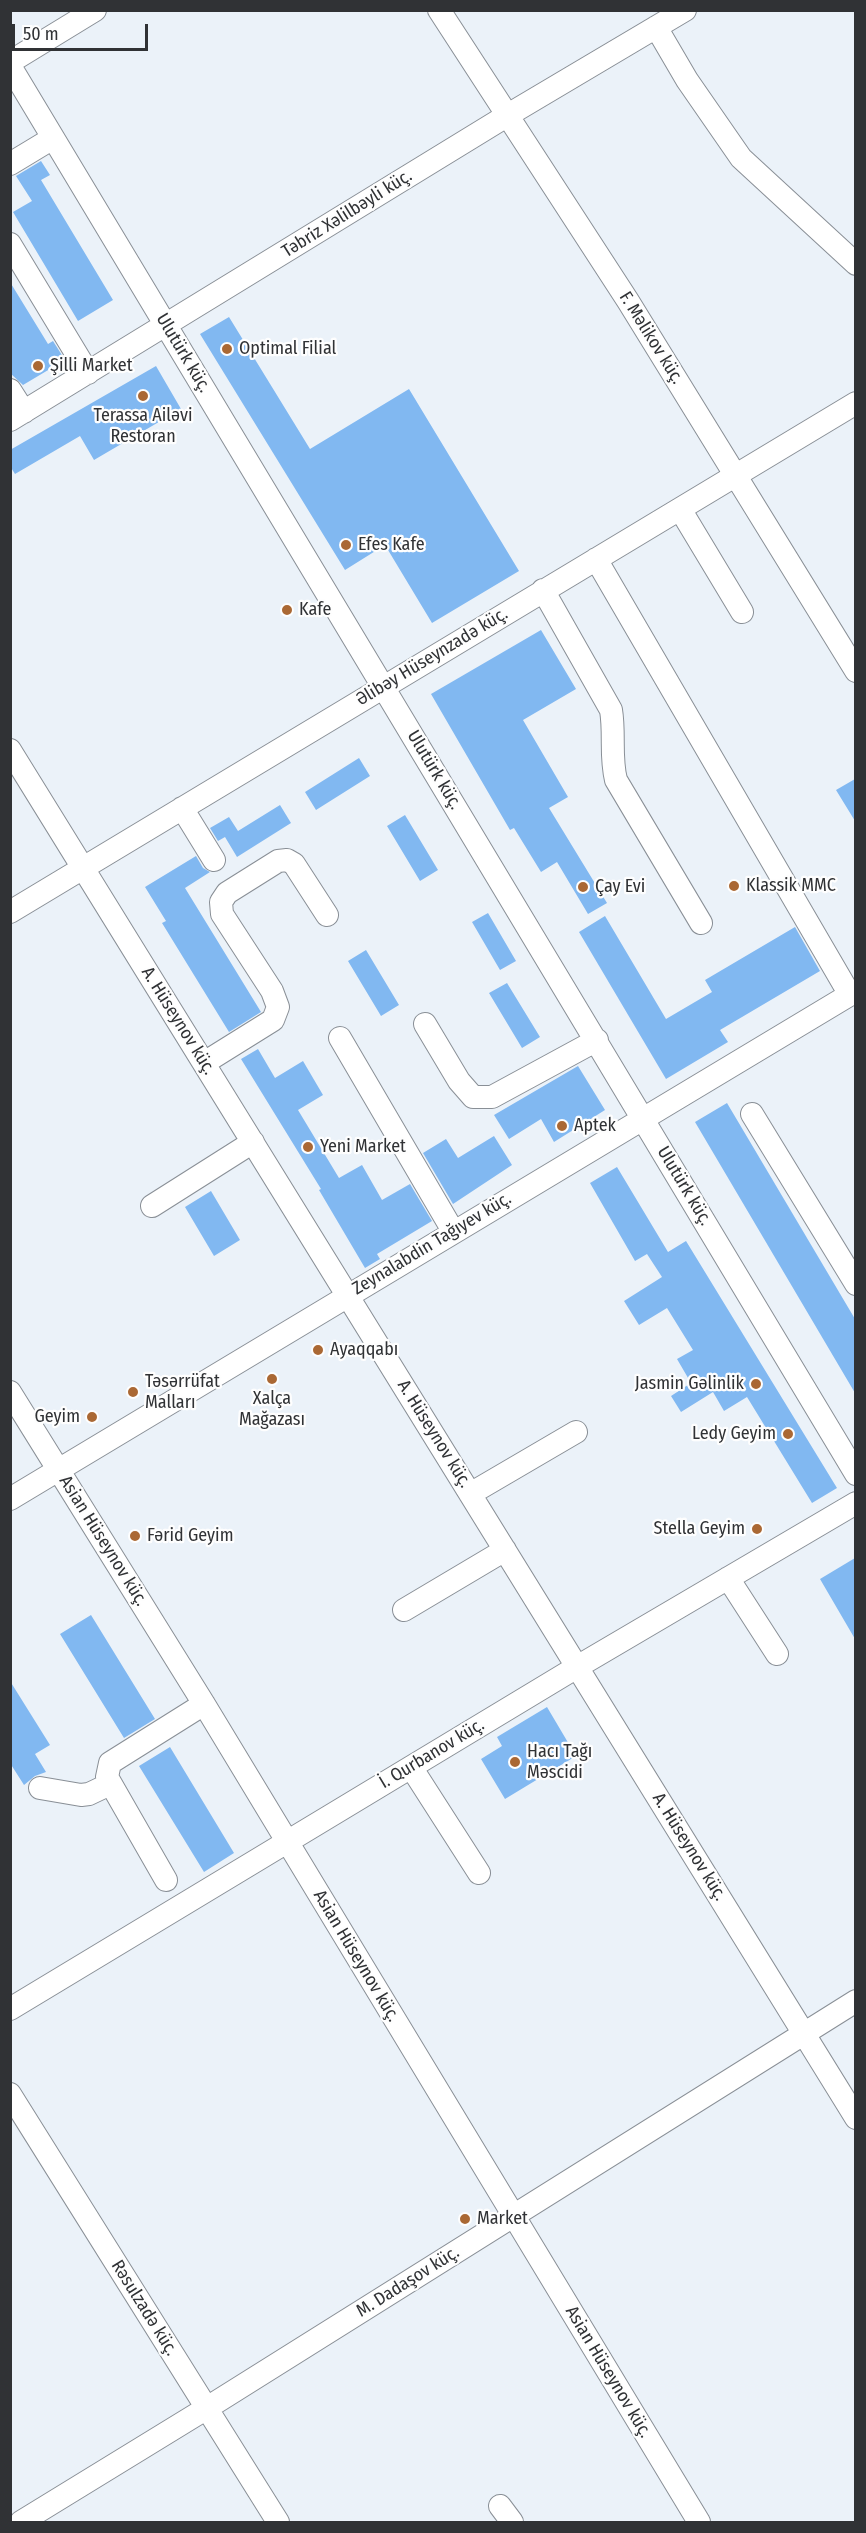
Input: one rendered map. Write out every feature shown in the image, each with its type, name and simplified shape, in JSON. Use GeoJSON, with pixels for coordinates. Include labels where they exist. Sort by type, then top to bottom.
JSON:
{"type":"FeatureCollection","features":[{"type":"Feature","properties":{"kind":"street"},"geometry":{"type":"LineString","coordinates":[[10,62],[95,10]]}},
{"type":"Feature","properties":{"kind":"street","name":"F. Məlikov küç."},"geometry":{"type":"LineString","coordinates":[[439,10],[737,475],[855,672]]}},
{"type":"Feature","properties":{"kind":"street","name":"Təbriz Xəlilbəyli küç."},"geometry":{"type":"LineString","coordinates":[[17,416],[508,115],[685,10]]}},
{"type":"Feature","properties":{"kind":"street"},"geometry":{"type":"LineString","coordinates":[[656,27],[718,128],[741,158],[855,264]]}},
{"type":"Feature","properties":{"kind":"street","name":"Ulutürk küç."},"geometry":{"type":"LineString","coordinates":[[10,66],[643,1118],[849,1450],[855,1474]]}},
{"type":"Feature","properties":{"kind":"street"},"geometry":{"type":"LineString","coordinates":[[10,164],[53,138]]}},
{"type":"Feature","properties":{"kind":"street"},"geometry":{"type":"LineString","coordinates":[[10,244],[88,373]]}},
{"type":"Feature","properties":{"kind":"street"},"geometry":{"type":"LineString","coordinates":[[10,390],[17,416]]}},
{"type":"Feature","properties":{"kind":"street","name":"Əlibəy Hüseynzadə küç."},"geometry":{"type":"LineString","coordinates":[[10,912],[855,403]]}},
{"type":"Feature","properties":{"kind":"street"},"geometry":{"type":"LineString","coordinates":[[680,509],[742,612]]}},
{"type":"Feature","properties":{"kind":"street"},"geometry":{"type":"LineString","coordinates":[[596,559],[853,993]]}},
{"type":"Feature","properties":{"kind":"street"},"geometry":{"type":"LineString","coordinates":[[543,590],[611,710],[612,763],[616,780],[701,923]]}},
{"type":"Feature","properties":{"kind":"street","name":"A. Hüseynov küç."},"geometry":{"type":"LineString","coordinates":[[10,750],[855,2118]]}},
{"type":"Feature","properties":{"kind":"street"},"geometry":{"type":"LineString","coordinates":[[182,808],[214,860]]}},
{"type":"Feature","properties":{"kind":"street"},"geometry":{"type":"LineString","coordinates":[[204,1063],[273,1020],[279,1007],[272,991],[222,914],[221,902],[227,893],[278,861],[287,860],[294,864],[327,915]]}},
{"type":"Feature","properties":{"kind":"street","name":"Zeynalabdin Tağıyev küç."},"geometry":{"type":"LineString","coordinates":[[10,1499],[853,993]]}},
{"type":"Feature","properties":{"kind":"street"},"geometry":{"type":"LineString","coordinates":[[425,1024],[459,1082],[473,1097],[492,1097],[597,1040]]}},
{"type":"Feature","properties":{"kind":"street"},"geometry":{"type":"LineString","coordinates":[[340,1038],[453,1231]]}},
{"type":"Feature","properties":{"kind":"street"},"geometry":{"type":"LineString","coordinates":[[752,1114],[855,1284]]}},
{"type":"Feature","properties":{"kind":"street"},"geometry":{"type":"LineString","coordinates":[[152,1206],[253,1142]]}},
{"type":"Feature","properties":{"kind":"street","name":"Asian Hüseynov küç."},"geometry":{"type":"LineString","coordinates":[[10,1392],[204,1704],[699,2523]]}},
{"type":"Feature","properties":{"kind":"street"},"geometry":{"type":"LineString","coordinates":[[470,1494],[576,1432]]}},
{"type":"Feature","properties":{"kind":"street","name":"İ. Qurbanov küç."},"geometry":{"type":"LineString","coordinates":[[10,2008],[855,1503]]}},
{"type":"Feature","properties":{"kind":"street"},"geometry":{"type":"LineString","coordinates":[[404,1610],[505,1550]]}},
{"type":"Feature","properties":{"kind":"street"},"geometry":{"type":"LineString","coordinates":[[729,1578],[777,1654]]}},
{"type":"Feature","properties":{"kind":"street"},"geometry":{"type":"LineString","coordinates":[[166,1880],[110,1784],[107,1777],[110,1763],[204,1704]]}},
{"type":"Feature","properties":{"kind":"street"},"geometry":{"type":"LineString","coordinates":[[411,1767],[478,1873]]}},
{"type":"Feature","properties":{"kind":"street"},"geometry":{"type":"LineString","coordinates":[[40,1788],[81,1795],[89,1794],[110,1784]]}},
{"type":"Feature","properties":{"kind":"street","name":"M. Dadaşov küç."},"geometry":{"type":"LineString","coordinates":[[21,2523],[855,2001]]}},
{"type":"Feature","properties":{"kind":"street","name":"Rəsulzadə küç."},"geometry":{"type":"LineString","coordinates":[[10,2094],[278,2523]]}},
{"type":"Feature","properties":{"kind":"building"},"geometry":{"type":"Polygon","coordinates":[[[41,161],[50,175],[41,180],[113,300],[78,321],[13,212],[32,201],[16,176],[41,161]]]}},
{"type":"Feature","properties":{"kind":"building"},"geometry":{"type":"Polygon","coordinates":[[[10,282],[48,344],[53,341],[65,360],[23,385],[10,373],[10,282]]]}},
{"type":"Feature","properties":{"kind":"building"},"geometry":{"type":"Polygon","coordinates":[[[229,317],[310,449],[409,389],[519,571],[432,623],[385,545],[345,570],[200,334],[229,317]]]}},
{"type":"Feature","properties":{"kind":"building"},"geometry":{"type":"Polygon","coordinates":[[[156,366],[181,409],[94,460],[80,436],[15,474],[10,466],[10,450],[156,366]]]}},
{"type":"Feature","properties":{"kind":"building"},"geometry":{"type":"Polygon","coordinates":[[[541,630],[576,689],[523,720],[568,797],[549,808],[607,903],[588,914],[557,862],[541,872],[514,828],[510,830],[431,694],[541,630]]]}},
{"type":"Feature","properties":{"kind":"building"},"geometry":{"type":"Polygon","coordinates":[[[359,758],[370,776],[316,810],[305,792],[359,758]]]}},
{"type":"Feature","properties":{"kind":"building"},"geometry":{"type":"Polygon","coordinates":[[[855,779],[855,821],[836,790],[855,779]]]}},
{"type":"Feature","properties":{"kind":"building"},"geometry":{"type":"Polygon","coordinates":[[[280,805],[291,823],[237,857],[225,837],[218,841],[210,828],[229,817],[238,831],[280,805]]]}},
{"type":"Feature","properties":{"kind":"building"},"geometry":{"type":"Polygon","coordinates":[[[405,815],[438,870],[420,881],[387,826],[405,815]]]}},
{"type":"Feature","properties":{"kind":"building"},"geometry":{"type":"Polygon","coordinates":[[[196,856],[203,868],[210,872],[185,888],[261,1012],[229,1032],[162,923],[166,921],[145,887],[196,856]]]}},
{"type":"Feature","properties":{"kind":"building"},"geometry":{"type":"Polygon","coordinates":[[[488,913],[516,961],[500,970],[472,922],[488,913]]]}},
{"type":"Feature","properties":{"kind":"building"},"geometry":{"type":"Polygon","coordinates":[[[605,916],[666,1019],[712,992],[705,980],[795,927],[820,971],[720,1030],[728,1042],[666,1079],[579,932],[605,916]]]}},
{"type":"Feature","properties":{"kind":"building"},"geometry":{"type":"Polygon","coordinates":[[[366,950],[399,1005],[381,1016],[348,961],[366,950]]]}},
{"type":"Feature","properties":{"kind":"building"},"geometry":{"type":"Polygon","coordinates":[[[507,983],[540,1037],[522,1048],[489,993],[507,983]]]}},
{"type":"Feature","properties":{"kind":"building"},"geometry":{"type":"Polygon","coordinates":[[[258,1049],[275,1078],[303,1061],[323,1095],[298,1110],[339,1178],[362,1165],[382,1200],[410,1184],[432,1221],[377,1254],[380,1259],[365,1268],[319,1190],[321,1189],[241,1059],[258,1049]]]}},
{"type":"Feature","properties":{"kind":"building"},"geometry":{"type":"Polygon","coordinates":[[[578,1066],[605,1110],[554,1142],[541,1119],[509,1139],[494,1115],[578,1066]]]}},
{"type":"Feature","properties":{"kind":"building"},"geometry":{"type":"Polygon","coordinates":[[[727,1103],[855,1319],[855,1393],[695,1122],[727,1103]]]}},
{"type":"Feature","properties":{"kind":"building"},"geometry":{"type":"Polygon","coordinates":[[[494,1136],[512,1165],[453,1204],[423,1153],[446,1139],[458,1158],[494,1136]]]}},
{"type":"Feature","properties":{"kind":"building"},"geometry":{"type":"Polygon","coordinates":[[[617,1167],[668,1252],[686,1241],[837,1488],[812,1503],[747,1397],[724,1411],[713,1392],[681,1412],[671,1396],[691,1383],[677,1359],[693,1350],[667,1308],[639,1325],[624,1301],[662,1277],[647,1254],[635,1261],[590,1183],[617,1167]]]}},
{"type":"Feature","properties":{"kind":"building"},"geometry":{"type":"Polygon","coordinates":[[[211,1191],[240,1240],[214,1256],[185,1207],[211,1191]]]}},
{"type":"Feature","properties":{"kind":"building"},"geometry":{"type":"Polygon","coordinates":[[[855,1558],[855,1639],[820,1579],[855,1558]]]}},
{"type":"Feature","properties":{"kind":"building"},"geometry":{"type":"Polygon","coordinates":[[[91,1615],[155,1719],[124,1738],[60,1634],[91,1615]]]}},
{"type":"Feature","properties":{"kind":"building"},"geometry":{"type":"Polygon","coordinates":[[[10,1681],[50,1745],[35,1754],[46,1772],[35,1776],[24,1785],[10,1763],[10,1681]]]}},
{"type":"Feature","properties":{"kind":"building"},"geometry":{"type":"Polygon","coordinates":[[[547,1707],[576,1756],[505,1799],[481,1759],[502,1746],[497,1737],[547,1707]]]}},
{"type":"Feature","properties":{"kind":"building"},"geometry":{"type":"Polygon","coordinates":[[[170,1747],[234,1853],[204,1872],[139,1766],[170,1747]]]}},
{"type":"Feature","properties":{"kind":"place","name":"Optimal Filial"},"geometry":{"type":"Point","coordinates":[227,349]}},
{"type":"Feature","properties":{"kind":"place","name":"Şilli Market"},"geometry":{"type":"Point","coordinates":[38,366]}},
{"type":"Feature","properties":{"kind":"place","name":"Terassa Ailəvi Restoran"},"geometry":{"type":"Point","coordinates":[143,396]}},
{"type":"Feature","properties":{"kind":"place","name":"Efes Kafe"},"geometry":{"type":"Point","coordinates":[346,545]}},
{"type":"Feature","properties":{"kind":"place","name":"Kafe"},"geometry":{"type":"Point","coordinates":[287,610]}},
{"type":"Feature","properties":{"kind":"place","name":"Klassik MMC"},"geometry":{"type":"Point","coordinates":[734,886]}},
{"type":"Feature","properties":{"kind":"place","name":"Çay Evi"},"geometry":{"type":"Point","coordinates":[583,887]}},
{"type":"Feature","properties":{"kind":"place","name":"Aptek"},"geometry":{"type":"Point","coordinates":[562,1126]}},
{"type":"Feature","properties":{"kind":"place","name":"Yeni Market"},"geometry":{"type":"Point","coordinates":[308,1147]}},
{"type":"Feature","properties":{"kind":"place","name":"Ayaqqabı"},"geometry":{"type":"Point","coordinates":[318,1350]}},
{"type":"Feature","properties":{"kind":"place","name":"Xalça Mağazası"},"geometry":{"type":"Point","coordinates":[272,1379]}},
{"type":"Feature","properties":{"kind":"place","name":"Jasmin Gəlinlik"},"geometry":{"type":"Point","coordinates":[756,1384]}},
{"type":"Feature","properties":{"kind":"place","name":"Təsərrüfat Malları"},"geometry":{"type":"Point","coordinates":[133,1392]}},
{"type":"Feature","properties":{"kind":"place","name":"Geyim"},"geometry":{"type":"Point","coordinates":[92,1417]}},
{"type":"Feature","properties":{"kind":"place","name":"Ledy Geyim"},"geometry":{"type":"Point","coordinates":[788,1434]}},
{"type":"Feature","properties":{"kind":"place","name":"Stella Geyim"},"geometry":{"type":"Point","coordinates":[757,1529]}},
{"type":"Feature","properties":{"kind":"place","name":"Fərid Geyim"},"geometry":{"type":"Point","coordinates":[135,1536]}},
{"type":"Feature","properties":{"kind":"place","name":"Hacı Tağı Məscidi"},"geometry":{"type":"Point","coordinates":[515,1762]}},
{"type":"Feature","properties":{"kind":"place","name":"Market"},"geometry":{"type":"Point","coordinates":[465,2219]}}]}
